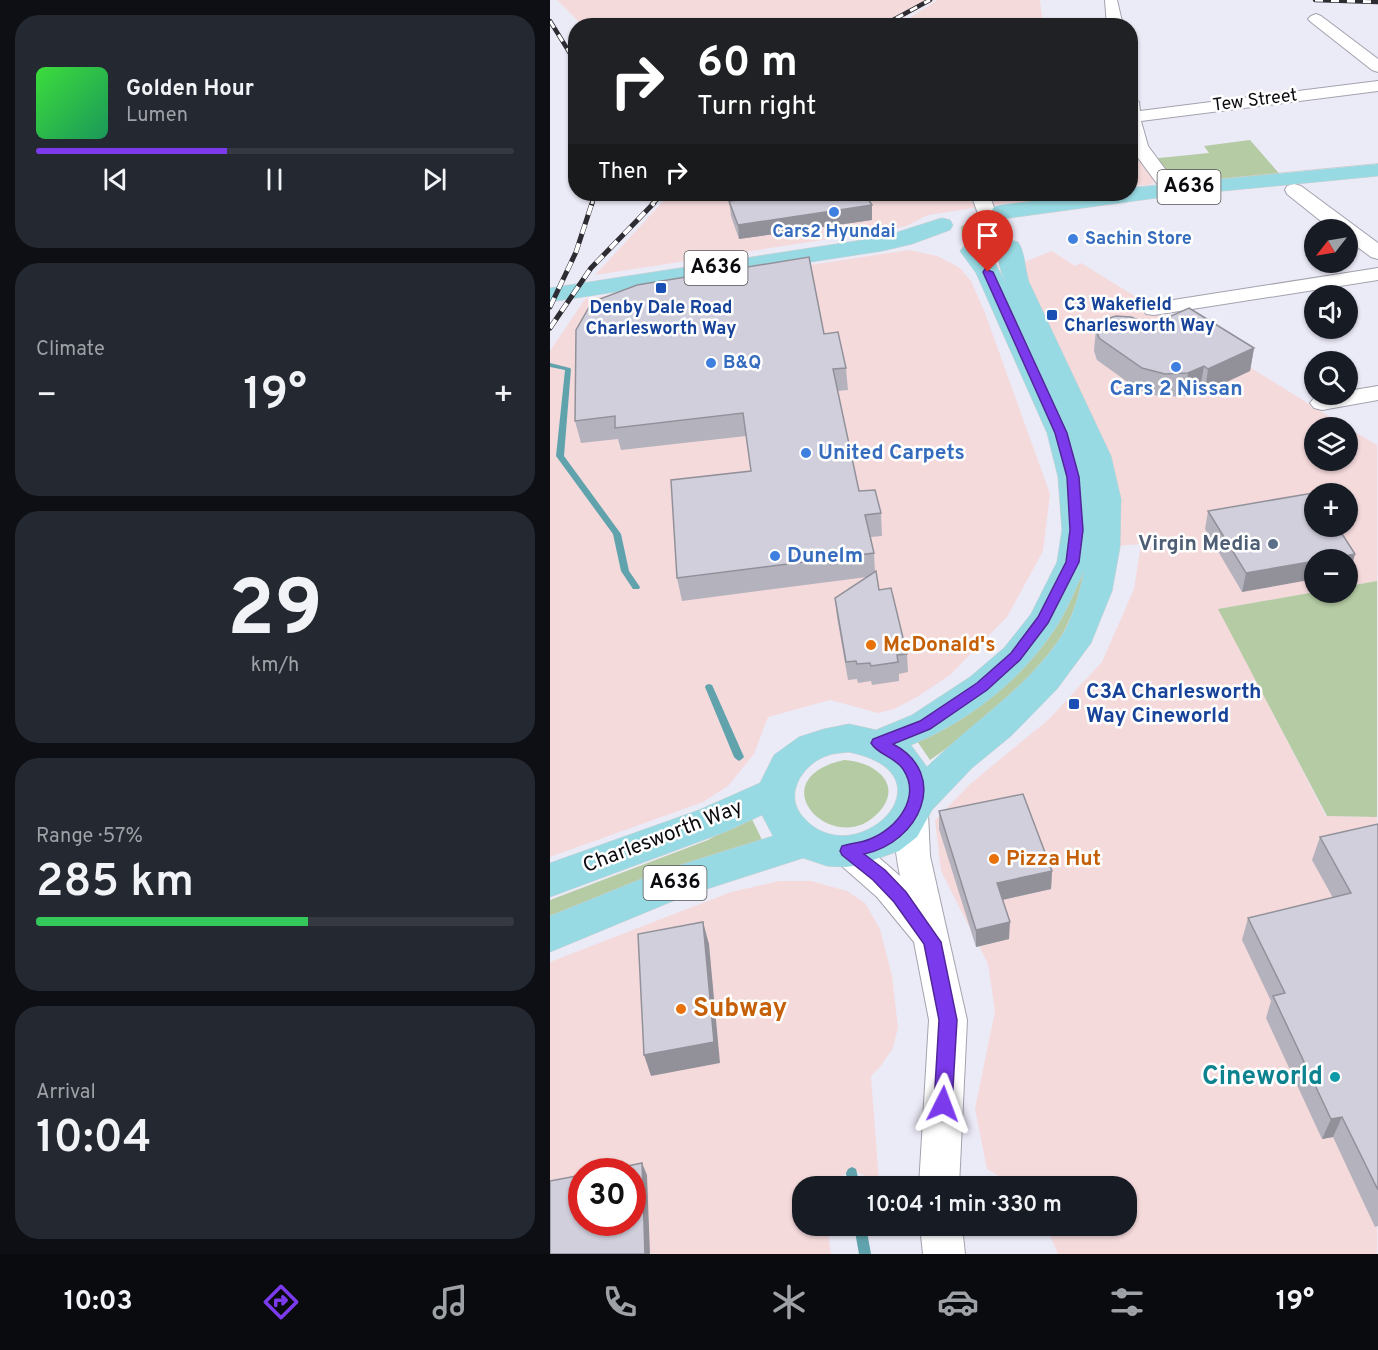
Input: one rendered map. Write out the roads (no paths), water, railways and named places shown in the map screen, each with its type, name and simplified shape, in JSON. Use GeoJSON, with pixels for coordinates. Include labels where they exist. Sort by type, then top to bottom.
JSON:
{"type":"FeatureCollection","features":[{"type":"Feature","properties":{"kind":"main road","name":"A636"},"geometry":{"type":"LineString","coordinates":[[1138,193],[1378,170]]}},
{"type":"Feature","properties":{"kind":"main road","name":"A636"},"geometry":{"type":"LineString","coordinates":[[968,216],[940,231],[947,242],[972,251],[992,251],[1082,212],[1136,204],[1378,184]]}},
{"type":"Feature","properties":{"kind":"main road","name":"A636"},"geometry":{"type":"LineString","coordinates":[[550,294],[882,244],[968,216],[1081,201]]}},
{"type":"Feature","properties":{"kind":"main road"},"geometry":{"type":"LineString","coordinates":[[914,807],[916,783],[910,767],[897,753],[879,743],[849,738],[816,745],[801,753],[789,764],[780,778],[775,793],[777,812],[787,829],[803,842],[824,850],[848,851],[871,846],[892,835],[959,758],[998,726],[1045,680],[1080,635],[1096,591],[1105,547],[1106,499],[1097,456],[1012,267],[1022,238],[1025,236],[1024,226],[1020,221],[968,216]]}},
{"type":"Feature","properties":{"kind":"main road"},"geometry":{"type":"LineString","coordinates":[[879,743],[925,725],[982,686],[1015,657],[1044,620],[1073,562],[1077,530],[1073,477],[1061,433],[988,272],[972,251]]}},
{"type":"Feature","properties":{"kind":"main road","name":"Charlesworth Way"},"geometry":{"type":"LineString","coordinates":[[550,880],[712,821],[775,793]]}},
{"type":"Feature","properties":{"kind":"main road","name":"A636"},"geometry":{"type":"LineString","coordinates":[[550,933],[675,883],[803,842]]}},
{"type":"Feature","properties":{"kind":"street"},"geometry":{"type":"LineString","coordinates":[[1111,2],[1114,18]]}},
{"type":"Feature","properties":{"kind":"street"},"geometry":{"type":"LineString","coordinates":[[1316,19],[1378,67]]}},
{"type":"Feature","properties":{"kind":"street","name":"Tew Street"},"geometry":{"type":"LineString","coordinates":[[1138,109],[1378,86]]}},
{"type":"Feature","properties":{"kind":"street"},"geometry":{"type":"LineString","coordinates":[[1138,144],[1171,189]]}},
{"type":"Feature","properties":{"kind":"street"},"geometry":{"type":"LineString","coordinates":[[1294,190],[1363,239]]}},
{"type":"Feature","properties":{"kind":"street"},"geometry":{"type":"LineString","coordinates":[[1154,309],[1378,274]]}},
{"type":"Feature","properties":{"kind":"street"},"geometry":{"type":"LineString","coordinates":[[1358,397],[1378,393]]}},
{"type":"Feature","properties":{"kind":"street"},"geometry":{"type":"LineString","coordinates":[[914,807],[913,856],[948,1020],[939,1176]]}},
{"type":"Feature","properties":{"kind":"street"},"geometry":{"type":"LineString","coordinates":[[848,851],[879,875],[900,897],[932,942]]}},
{"type":"Feature","properties":{"kind":"street"},"geometry":{"type":"LineString","coordinates":[[943,1236],[944,1254]]}},
{"type":"Feature","properties":{"kind":"waterway"},"geometry":{"type":"LineString","coordinates":[[550,365],[568,369],[560,456],[617,534],[625,571],[636,587]]}},
{"type":"Feature","properties":{"kind":"waterway"},"geometry":{"type":"LineString","coordinates":[[709,687],[739,757]]}},
{"type":"Feature","properties":{"kind":"waterway"},"geometry":{"type":"LineString","coordinates":[[862,1236],[865,1254]]}},
{"type":"Feature","properties":{"kind":"railway"},"geometry":{"type":"LineString","coordinates":[[897,18],[930,0]]}},
{"type":"Feature","properties":{"kind":"railway"},"geometry":{"type":"LineString","coordinates":[[1315,0],[1378,2]]}},
{"type":"Feature","properties":{"kind":"railway"},"geometry":{"type":"LineString","coordinates":[[550,21],[568,50]]}},
{"type":"Feature","properties":{"kind":"railway"},"geometry":{"type":"LineString","coordinates":[[652,204],[655,201]]}},
{"type":"Feature","properties":{"kind":"railway"},"geometry":{"type":"LineString","coordinates":[[550,307],[576,252],[592,203]]}},
{"type":"Feature","properties":{"kind":"railway"},"geometry":{"type":"LineString","coordinates":[[550,328],[591,268],[654,203]]}},
{"type":"Feature","properties":{"kind":"place","name":"Cars2 Hyundai"},"geometry":{"type":"Point","coordinates":[834,212]}},
{"type":"Feature","properties":{"kind":"place","name":"Sachin Store"},"geometry":{"type":"Point","coordinates":[1073,239]}},
{"type":"Feature","properties":{"kind":"place","name":"Denby Dale Road Charlesworth Way"},"geometry":{"type":"Point","coordinates":[661,288]}},
{"type":"Feature","properties":{"kind":"place","name":"C3 Wakefield Charlesworth Way"},"geometry":{"type":"Point","coordinates":[1052,315]}},
{"type":"Feature","properties":{"kind":"place","name":"B&Q"},"geometry":{"type":"Point","coordinates":[711,363]}},
{"type":"Feature","properties":{"kind":"place","name":"Cars 2 Nissan"},"geometry":{"type":"Point","coordinates":[1176,367]}},
{"type":"Feature","properties":{"kind":"place","name":"United Carpets"},"geometry":{"type":"Point","coordinates":[806,453]}},
{"type":"Feature","properties":{"kind":"place","name":"Virgin Media"},"geometry":{"type":"Point","coordinates":[1273,544]}},
{"type":"Feature","properties":{"kind":"place","name":"Dunelm"},"geometry":{"type":"Point","coordinates":[775,556]}},
{"type":"Feature","properties":{"kind":"place","name":"McDonald's"},"geometry":{"type":"Point","coordinates":[871,645]}},
{"type":"Feature","properties":{"kind":"place","name":"C3A Charlesworth Way Cineworld"},"geometry":{"type":"Point","coordinates":[1074,704]}},
{"type":"Feature","properties":{"kind":"place","name":"Pizza Hut"},"geometry":{"type":"Point","coordinates":[994,859]}},
{"type":"Feature","properties":{"kind":"place","name":"Subway"},"geometry":{"type":"Point","coordinates":[681,1009]}},
{"type":"Feature","properties":{"kind":"place","name":"Cineworld"},"geometry":{"type":"Point","coordinates":[1335,1077]}}]}
